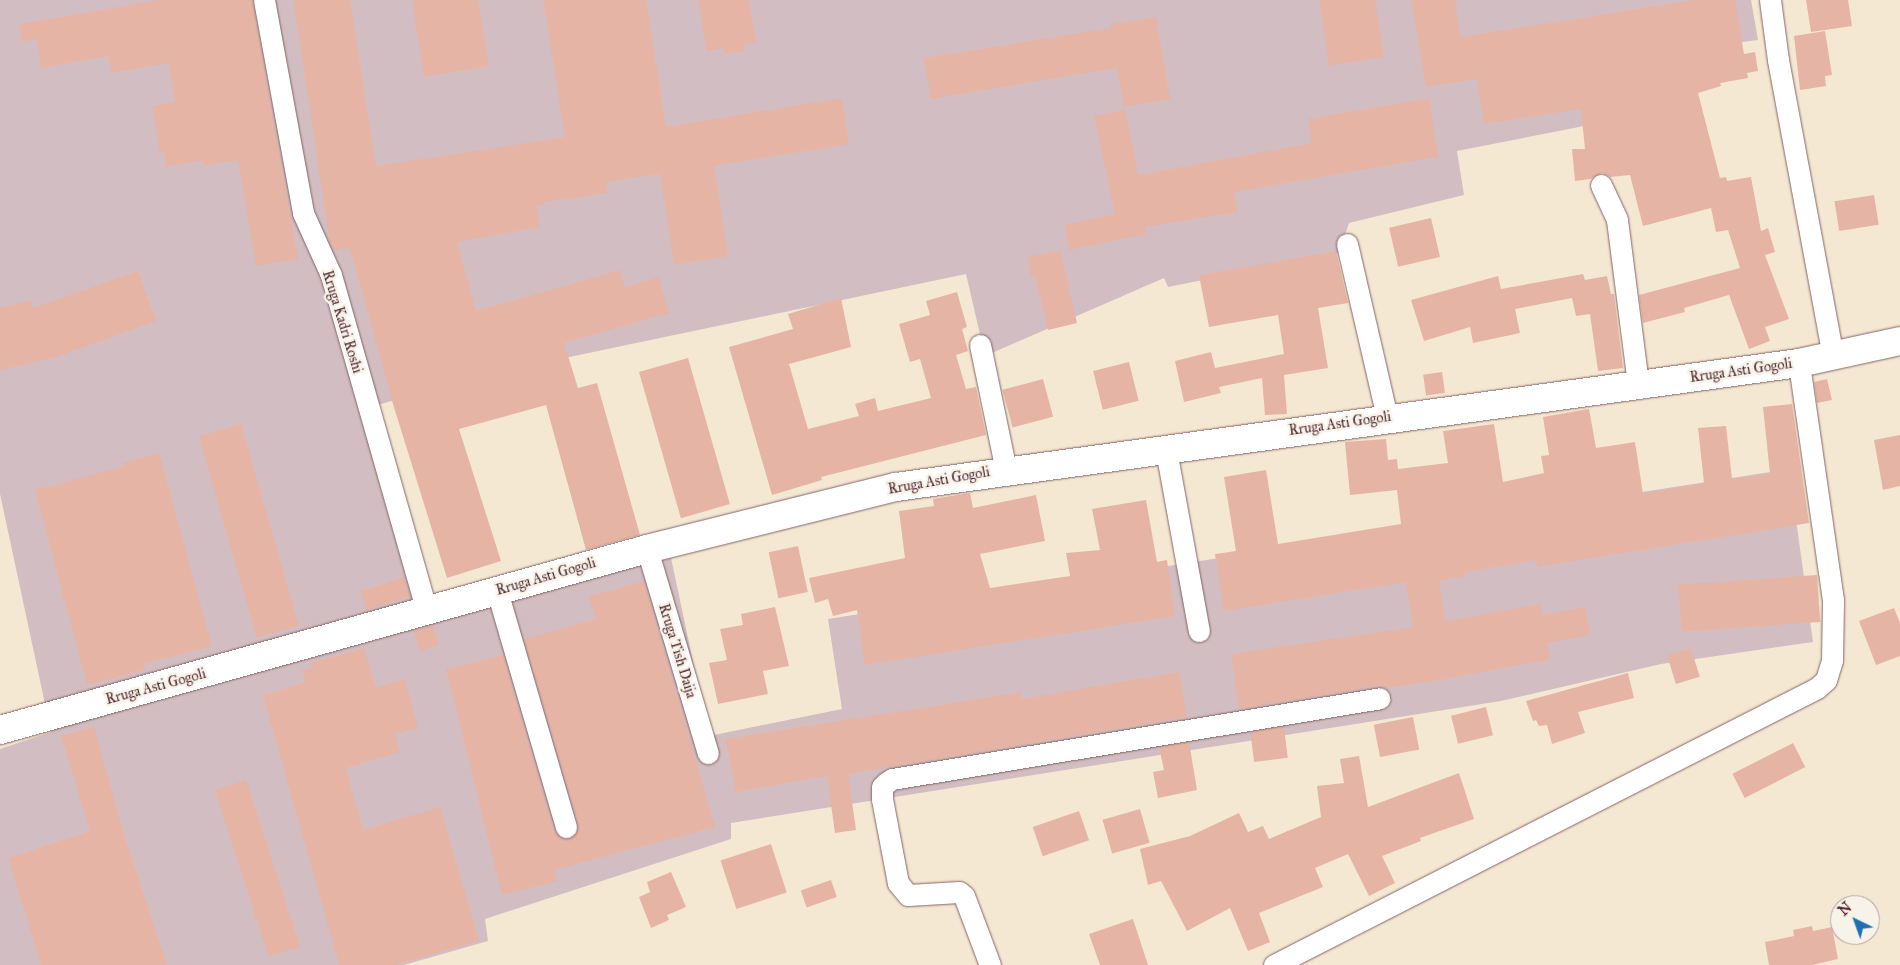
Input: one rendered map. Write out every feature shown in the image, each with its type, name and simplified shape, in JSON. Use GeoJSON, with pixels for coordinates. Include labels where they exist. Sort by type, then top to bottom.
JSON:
{"type":"FeatureCollection","features":[{"type":"Feature","properties":{"kind":"street","name":"Rruga Kadri Roshi"},"geometry":{"type":"LineString","coordinates":[[264,0],[303,213],[331,276],[426,612]]}},
{"type":"Feature","properties":{"kind":"street"},"geometry":{"type":"LineString","coordinates":[[1770,0],[1778,60],[1834,356]]}},
{"type":"Feature","properties":{"kind":"street"},"geometry":{"type":"LineString","coordinates":[[1601,184],[1617,220],[1638,385]]}},
{"type":"Feature","properties":{"kind":"street"},"geometry":{"type":"LineString","coordinates":[[1348,244],[1387,417]]}},
{"type":"Feature","properties":{"kind":"street","name":"Rruga Asti Gogoli"},"geometry":{"type":"LineString","coordinates":[[0,730],[647,549],[896,487],[1387,417],[1799,363],[1900,341]]}},
{"type":"Feature","properties":{"kind":"street"},"geometry":{"type":"LineString","coordinates":[[980,346],[1006,470]]}},
{"type":"Feature","properties":{"kind":"street"},"geometry":{"type":"LineString","coordinates":[[1274,965],[1817,688],[1826,680],[1832,660],[1834,600],[1799,363]]}},
{"type":"Feature","properties":{"kind":"street"},"geometry":{"type":"LineString","coordinates":[[1166,450],[1199,631]]}},
{"type":"Feature","properties":{"kind":"street","name":"Rruga Tish Daija"},"geometry":{"type":"LineString","coordinates":[[647,549],[708,752]]}},
{"type":"Feature","properties":{"kind":"street"},"geometry":{"type":"LineString","coordinates":[[497,590],[566,827]]}},
{"type":"Feature","properties":{"kind":"street"},"geometry":{"type":"LineString","coordinates":[[990,965],[964,896],[959,892],[908,895],[898,883],[882,799],[882,787],[886,783],[1379,698]]}},
{"type":"Feature","properties":{"kind":"shaded area"},"geometry":{"type":"Polygon","coordinates":[[[0,0],[1751,0],[1758,40],[1678,50],[1615,120],[1457,151],[1464,195],[1349,223],[1339,253],[1168,287],[1164,278],[985,356],[966,274],[536,364],[535,360],[374,406],[439,618],[671,558],[709,736],[842,709],[828,619],[1789,469],[1813,642],[1661,664],[1501,701],[731,823],[731,839],[485,919],[488,941],[404,965],[0,965],[0,749],[51,732],[0,494],[0,0]]]}},
{"type":"Feature","properties":{"kind":"building"},"geometry":{"type":"Polygon","coordinates":[[[158,0],[252,0],[298,259],[256,266],[238,160],[204,166],[203,160],[166,167],[164,152],[160,153],[152,106],[175,102],[168,63],[112,73],[109,56],[41,68],[37,39],[22,42],[19,24],[158,0]]]}},
{"type":"Feature","properties":{"kind":"building"},"geometry":{"type":"Polygon","coordinates":[[[293,0],[350,0],[376,166],[565,137],[543,0],[646,0],[666,127],[842,98],[849,144],[714,166],[728,256],[674,265],[660,174],[606,182],[608,193],[544,202],[544,205],[536,206],[540,227],[457,242],[476,311],[620,270],[625,287],[659,277],[669,313],[564,343],[578,388],[597,383],[640,535],[586,550],[546,405],[459,429],[501,561],[447,578],[393,404],[350,248],[334,250],[330,243],[293,0]]]}},
{"type":"Feature","properties":{"kind":"building"},"geometry":{"type":"Polygon","coordinates":[[[412,0],[478,0],[489,66],[424,77],[412,0]]]}},
{"type":"Feature","properties":{"kind":"building"},"geometry":{"type":"Polygon","coordinates":[[[698,0],[749,0],[756,42],[743,45],[744,51],[724,54],[723,48],[707,51],[698,0]]]}},
{"type":"Feature","properties":{"kind":"building"},"geometry":{"type":"Polygon","coordinates":[[[1319,0],[1375,0],[1384,57],[1329,66],[1319,0]]]}},
{"type":"Feature","properties":{"kind":"building"},"geometry":{"type":"Polygon","coordinates":[[[1411,0],[1455,0],[1460,37],[1694,0],[1735,0],[1744,54],[1755,52],[1758,71],[1747,73],[1748,78],[1720,83],[1721,86],[1698,93],[1720,178],[1726,177],[1727,181],[1751,177],[1761,231],[1768,228],[1775,252],[1765,255],[1789,319],[1765,327],[1770,341],[1749,349],[1729,295],[1684,308],[1685,312],[1643,323],[1639,295],[1740,268],[1728,230],[1716,232],[1711,208],[1643,226],[1630,175],[1610,177],[1602,173],[1590,179],[1575,181],[1572,149],[1585,149],[1581,109],[1484,124],[1477,79],[1426,87],[1411,0]]]}},
{"type":"Feature","properties":{"kind":"building"},"geometry":{"type":"Polygon","coordinates":[[[1806,0],[1848,0],[1852,26],[1811,32],[1806,0]]]}},
{"type":"Feature","properties":{"kind":"building"},"geometry":{"type":"Polygon","coordinates":[[[1156,17],[1170,99],[1124,107],[1117,68],[931,99],[924,58],[1111,28],[1110,24],[1156,17]]]}},
{"type":"Feature","properties":{"kind":"building"},"geometry":{"type":"Polygon","coordinates":[[[1825,31],[1832,75],[1825,76],[1826,86],[1800,90],[1794,36],[1825,31]]]}},
{"type":"Feature","properties":{"kind":"building"},"geometry":{"type":"Polygon","coordinates":[[[1429,98],[1438,157],[1234,192],[1238,212],[1145,227],[1146,234],[1069,250],[1064,225],[1115,214],[1094,116],[1125,110],[1138,175],[1312,143],[1308,119],[1429,98]]]}},
{"type":"Feature","properties":{"kind":"building"},"geometry":{"type":"Polygon","coordinates":[[[1874,195],[1879,225],[1839,231],[1834,201],[1874,195]]]}},
{"type":"Feature","properties":{"kind":"building"},"geometry":{"type":"Polygon","coordinates":[[[1431,218],[1440,257],[1398,267],[1389,228],[1431,218]]]}},
{"type":"Feature","properties":{"kind":"building"},"geometry":{"type":"Polygon","coordinates":[[[1060,250],[1077,323],[1048,330],[1035,275],[1031,276],[1027,257],[1060,250]]]}},
{"type":"Feature","properties":{"kind":"building"},"geometry":{"type":"Polygon","coordinates":[[[1336,251],[1348,303],[1318,308],[1328,368],[1284,375],[1287,414],[1265,415],[1262,378],[1219,387],[1221,393],[1184,402],[1175,361],[1211,352],[1215,368],[1284,354],[1278,315],[1209,327],[1199,275],[1336,251]]]}},
{"type":"Feature","properties":{"kind":"building"},"geometry":{"type":"Polygon","coordinates":[[[138,271],[156,321],[56,357],[0,370],[0,308],[31,300],[33,308],[138,271]]]}},
{"type":"Feature","properties":{"kind":"building"},"geometry":{"type":"Polygon","coordinates":[[[1583,274],[1585,280],[1607,276],[1611,294],[1614,294],[1623,368],[1598,371],[1590,314],[1576,316],[1572,298],[1515,309],[1520,333],[1473,343],[1470,327],[1424,341],[1411,300],[1498,276],[1501,289],[1583,274]]]}},
{"type":"Feature","properties":{"kind":"building"},"geometry":{"type":"Polygon","coordinates":[[[957,292],[967,327],[962,329],[968,351],[956,355],[966,389],[976,387],[986,435],[821,477],[822,480],[772,495],[729,347],[793,329],[788,314],[841,298],[851,347],[789,364],[808,429],[859,416],[855,404],[875,398],[878,411],[931,398],[920,359],[910,362],[899,324],[930,315],[926,301],[957,292]]]}},
{"type":"Feature","properties":{"kind":"building"},"geometry":{"type":"Polygon","coordinates":[[[688,358],[730,504],[681,518],[639,372],[688,358]]]}},
{"type":"Feature","properties":{"kind":"building"},"geometry":{"type":"Polygon","coordinates":[[[1129,362],[1139,401],[1103,410],[1093,371],[1129,362]]]}},
{"type":"Feature","properties":{"kind":"building"},"geometry":{"type":"Polygon","coordinates":[[[1442,372],[1445,393],[1426,395],[1423,375],[1442,372]]]}},
{"type":"Feature","properties":{"kind":"building"},"geometry":{"type":"Polygon","coordinates":[[[1043,379],[1053,417],[1013,428],[1002,390],[1043,379]]]}},
{"type":"Feature","properties":{"kind":"building"},"geometry":{"type":"Polygon","coordinates":[[[1827,379],[1832,400],[1817,403],[1814,382],[1827,379]]]}},
{"type":"Feature","properties":{"kind":"building"},"geometry":{"type":"Polygon","coordinates":[[[1792,404],[1809,523],[1537,567],[1536,560],[1464,572],[1465,576],[1439,581],[1445,621],[1541,604],[1542,615],[1585,607],[1590,635],[1547,643],[1550,659],[1446,679],[1386,688],[1377,686],[1239,709],[1231,654],[1413,627],[1406,582],[1224,611],[1215,554],[1236,551],[1224,477],[1266,470],[1278,544],[1401,524],[1397,490],[1350,495],[1345,442],[1386,439],[1388,460],[1397,459],[1398,469],[1448,463],[1443,431],[1494,424],[1503,482],[1544,473],[1541,456],[1549,455],[1543,417],[1589,409],[1596,448],[1635,442],[1643,494],[1704,483],[1698,428],[1726,426],[1732,479],[1770,474],[1763,407],[1792,404]]]}},
{"type":"Feature","properties":{"kind":"building"},"geometry":{"type":"Polygon","coordinates":[[[241,424],[299,626],[257,638],[199,436],[241,424]]]}},
{"type":"Feature","properties":{"kind":"building"},"geometry":{"type":"Polygon","coordinates":[[[1900,435],[1900,486],[1883,490],[1874,440],[1900,435]]]}},
{"type":"Feature","properties":{"kind":"building"},"geometry":{"type":"Polygon","coordinates":[[[159,453],[212,646],[144,664],[145,670],[87,685],[35,490],[124,466],[123,463],[159,453]]]}},
{"type":"Feature","properties":{"kind":"building"},"geometry":{"type":"Polygon","coordinates":[[[970,493],[973,508],[1036,495],[1045,541],[980,554],[990,588],[1070,576],[1066,553],[1100,550],[1092,509],[1146,500],[1157,562],[1167,560],[1175,616],[865,665],[857,610],[833,616],[828,599],[815,603],[809,578],[905,558],[899,511],[934,506],[933,499],[970,493]]]}},
{"type":"Feature","properties":{"kind":"building"},"geometry":{"type":"Polygon","coordinates":[[[798,546],[808,592],[778,598],[769,552],[798,546]]]}},
{"type":"Feature","properties":{"kind":"building"},"geometry":{"type":"Polygon","coordinates":[[[1817,575],[1820,622],[1682,632],[1678,585],[1817,575]]]}},
{"type":"Feature","properties":{"kind":"building"},"geometry":{"type":"Polygon","coordinates":[[[404,577],[410,596],[366,610],[360,591],[404,577]]]}},
{"type":"Feature","properties":{"kind":"building"},"geometry":{"type":"Polygon","coordinates":[[[644,581],[715,827],[554,870],[557,881],[502,895],[446,669],[503,655],[554,831],[563,839],[570,839],[578,830],[578,823],[524,639],[596,619],[589,596],[644,581]]]}},
{"type":"Feature","properties":{"kind":"building"},"geometry":{"type":"Polygon","coordinates":[[[775,607],[789,666],[763,671],[768,694],[718,704],[709,663],[727,660],[720,629],[743,625],[741,614],[775,607]]]}},
{"type":"Feature","properties":{"kind":"building"},"geometry":{"type":"Polygon","coordinates":[[[1894,608],[1900,623],[1900,656],[1876,665],[1859,621],[1894,608]]]}},
{"type":"Feature","properties":{"kind":"building"},"geometry":{"type":"Polygon","coordinates":[[[433,625],[439,645],[420,651],[414,631],[433,625]]]}},
{"type":"Feature","properties":{"kind":"building"},"geometry":{"type":"Polygon","coordinates":[[[364,648],[376,688],[405,679],[418,728],[395,734],[400,752],[346,768],[363,830],[440,807],[479,941],[396,965],[339,965],[263,695],[306,682],[302,671],[312,668],[310,663],[364,648]]]}},
{"type":"Feature","properties":{"kind":"building"},"geometry":{"type":"Polygon","coordinates":[[[1691,648],[1700,677],[1676,684],[1667,655],[1691,648]]]}},
{"type":"Feature","properties":{"kind":"building"},"geometry":{"type":"Polygon","coordinates":[[[1179,672],[1187,717],[848,774],[856,830],[835,833],[827,776],[736,792],[725,739],[1021,692],[1022,699],[1179,672]]]}},
{"type":"Feature","properties":{"kind":"building"},"geometry":{"type":"Polygon","coordinates":[[[1628,673],[1634,698],[1578,712],[1585,733],[1552,744],[1547,725],[1539,726],[1536,720],[1533,721],[1526,701],[1628,673]]]}},
{"type":"Feature","properties":{"kind":"building"},"geometry":{"type":"Polygon","coordinates":[[[1486,707],[1493,735],[1458,744],[1451,716],[1486,707]]]}},
{"type":"Feature","properties":{"kind":"building"},"geometry":{"type":"Polygon","coordinates":[[[1413,717],[1419,749],[1380,757],[1374,725],[1413,717]]]}},
{"type":"Feature","properties":{"kind":"building"},"geometry":{"type":"Polygon","coordinates":[[[94,726],[121,825],[167,965],[41,965],[8,858],[90,831],[61,736],[94,726]]]}},
{"type":"Feature","properties":{"kind":"building"},"geometry":{"type":"Polygon","coordinates":[[[1284,727],[1288,758],[1254,762],[1250,731],[1284,727]]]}},
{"type":"Feature","properties":{"kind":"building"},"geometry":{"type":"Polygon","coordinates":[[[1189,742],[1197,790],[1158,798],[1153,772],[1164,770],[1159,747],[1189,742]]]}},
{"type":"Feature","properties":{"kind":"building"},"geometry":{"type":"Polygon","coordinates":[[[1793,743],[1805,767],[1745,798],[1732,774],[1793,743]]]}},
{"type":"Feature","properties":{"kind":"building"},"geometry":{"type":"Polygon","coordinates":[[[1359,756],[1368,807],[1459,773],[1474,819],[1420,838],[1421,841],[1382,856],[1395,883],[1369,896],[1348,854],[1315,868],[1323,887],[1259,913],[1270,942],[1248,951],[1230,908],[1187,931],[1161,881],[1148,885],[1140,849],[1190,836],[1239,813],[1248,832],[1263,826],[1269,839],[1321,817],[1317,786],[1344,783],[1340,759],[1359,756]]]}},
{"type":"Feature","properties":{"kind":"building"},"geometry":{"type":"Polygon","coordinates":[[[246,780],[300,946],[269,957],[215,790],[246,780]]]}},
{"type":"Feature","properties":{"kind":"building"},"geometry":{"type":"Polygon","coordinates":[[[1140,809],[1150,843],[1112,853],[1103,820],[1140,809]]]}},
{"type":"Feature","properties":{"kind":"building"},"geometry":{"type":"Polygon","coordinates":[[[1079,811],[1089,840],[1043,856],[1033,827],[1079,811]]]}},
{"type":"Feature","properties":{"kind":"building"},"geometry":{"type":"Polygon","coordinates":[[[771,844],[787,893],[736,909],[721,860],[771,844]]]}},
{"type":"Feature","properties":{"kind":"building"},"geometry":{"type":"Polygon","coordinates":[[[671,872],[686,907],[667,915],[669,920],[651,928],[639,897],[650,892],[647,882],[671,872]]]}},
{"type":"Feature","properties":{"kind":"building"},"geometry":{"type":"Polygon","coordinates":[[[831,880],[837,897],[807,907],[801,890],[831,880]]]}},
{"type":"Feature","properties":{"kind":"building"},"geometry":{"type":"Polygon","coordinates":[[[1133,919],[1148,965],[1100,965],[1089,934],[1133,919]]]}},
{"type":"Feature","properties":{"kind":"building"},"geometry":{"type":"Polygon","coordinates":[[[1812,926],[1813,931],[1830,927],[1830,945],[1835,945],[1838,959],[1812,965],[1769,965],[1765,942],[1794,936],[1793,930],[1812,926]]]}}]}
